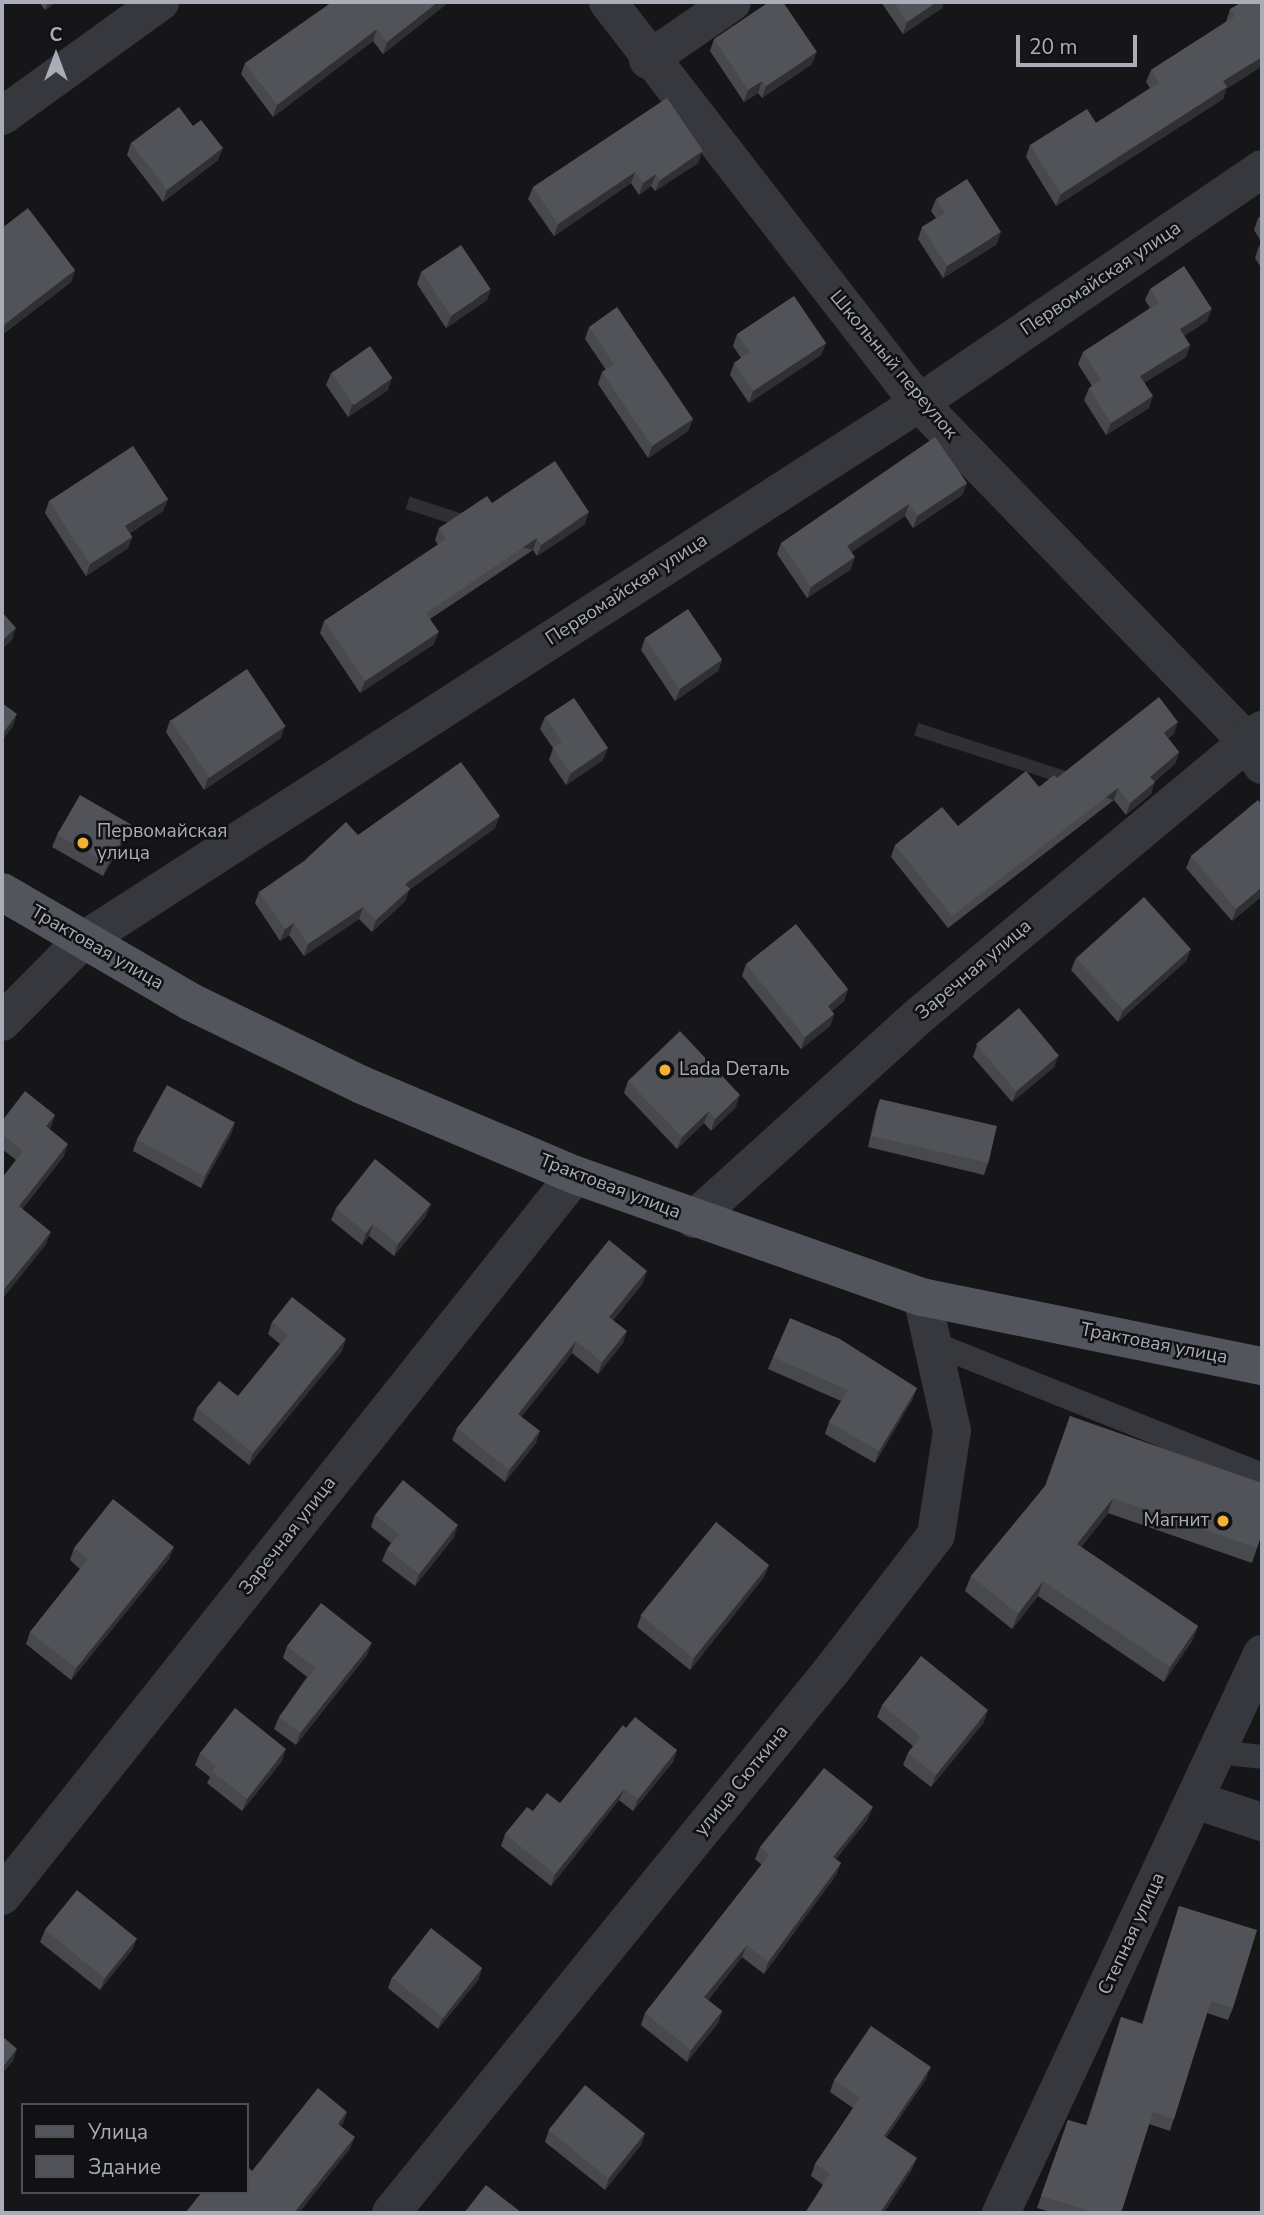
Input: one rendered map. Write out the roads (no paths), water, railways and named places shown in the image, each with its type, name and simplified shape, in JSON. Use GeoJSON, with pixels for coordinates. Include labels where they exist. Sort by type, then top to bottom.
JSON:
{"type":"FeatureCollection","features":[{"type":"Feature","properties":{"kind":"main road","name":"Трактовая улица"},"geometry":{"type":"LineString","coordinates":[[2,892],[82,942],[191,1002],[362,1085],[575,1175],[922,1297],[1262,1366]]}},
{"type":"Feature","properties":{"kind":"street"},"geometry":{"type":"LineString","coordinates":[[2,116],[160,2]]}},
{"type":"Feature","properties":{"kind":"street","name":"Школьный переулок"},"geometry":{"type":"LineString","coordinates":[[608,2],[649,60],[919,403],[1257,745]]}},
{"type":"Feature","properties":{"kind":"street"},"geometry":{"type":"LineString","coordinates":[[649,60],[732,2]]}},
{"type":"Feature","properties":{"kind":"street","name":"Первомайская улица"},"geometry":{"type":"LineString","coordinates":[[2,1022],[82,942],[919,403],[1262,169]]}},
{"type":"Feature","properties":{"kind":"street","name":"Заречная улица"},"geometry":{"type":"LineString","coordinates":[[694,1219],[921,1014],[1257,745]]}},
{"type":"Feature","properties":{"kind":"street","name":"Заречная улица"},"geometry":{"type":"LineString","coordinates":[[2,1896],[575,1175]]}},
{"type":"Feature","properties":{"kind":"street","name":"улица Сюткина"},"geometry":{"type":"LineString","coordinates":[[391,2213],[832,1670],[936,1535],[952,1431],[922,1297]]}},
{"type":"Feature","properties":{"kind":"street","name":"Степная улица"},"geometry":{"type":"LineString","coordinates":[[1001,2213],[1262,1654]]}},
{"type":"Feature","properties":{"kind":"street"},"geometry":{"type":"LineString","coordinates":[[1195,1800],[1262,1822]]}},
{"type":"Feature","properties":{"kind":"lane"},"geometry":{"type":"LineString","coordinates":[[932,1343],[1262,1475]]}},
{"type":"Feature","properties":{"kind":"lane"},"geometry":{"type":"LineString","coordinates":[[1217,1752],[1262,1757]]}},
{"type":"Feature","properties":{"kind":"place","name":"Первомайская улица"},"geometry":{"type":"Point","coordinates":[83,843]}},
{"type":"Feature","properties":{"kind":"place","name":"Lada Dеталь"},"geometry":{"type":"Point","coordinates":[665,1070]}},
{"type":"Feature","properties":{"kind":"place","name":"Магнит"},"geometry":{"type":"Point","coordinates":[1223,1521]}}]}
